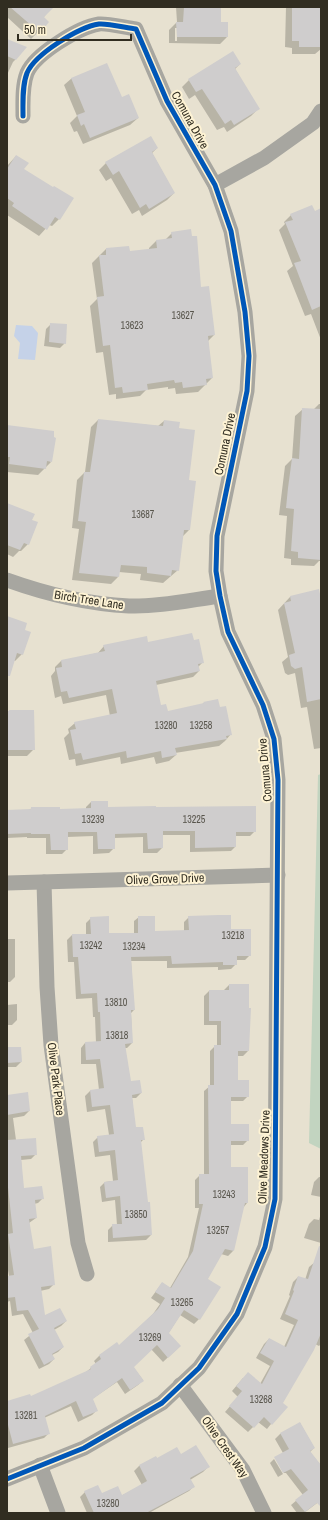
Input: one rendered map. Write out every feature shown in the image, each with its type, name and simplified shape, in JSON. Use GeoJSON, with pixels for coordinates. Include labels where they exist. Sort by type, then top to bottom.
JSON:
{"type":"FeatureCollection","features":[{"type":"Feature","properties":{"kind":"street","name":"Comuna Drive"},"geometry":{"type":"LineString","coordinates":[[23,116],[23,94],[27,72],[39,58],[66,37],[100,24],[136,29],[167,101],[215,185],[231,231],[245,312],[249,356],[246,391],[217,536],[216,571],[228,632],[264,705],[274,739],[278,780],[278,875]]}},
{"type":"Feature","properties":{"kind":"street"},"geometry":{"type":"LineString","coordinates":[[215,185],[264,158],[313,123],[321,111]]}},
{"type":"Feature","properties":{"kind":"street","name":"Birch Tree Lane"},"geometry":{"type":"LineString","coordinates":[[7,580],[28,588],[59,596],[94,603],[130,606],[169,604],[220,596]]}},
{"type":"Feature","properties":{"kind":"street","name":"Olive Grove Drive"},"geometry":{"type":"LineString","coordinates":[[7,883],[278,875]]}},
{"type":"Feature","properties":{"kind":"street","name":"Olive Meadows Drive"},"geometry":{"type":"LineString","coordinates":[[7,1479],[84,1448],[162,1403],[199,1368],[237,1314],[265,1247],[275,1199],[278,875]]}},
{"type":"Feature","properties":{"kind":"street","name":"Olive Park Place"},"geometry":{"type":"LineString","coordinates":[[44,882],[47,987],[51,1045],[78,1243],[87,1274]]}},
{"type":"Feature","properties":{"kind":"street","name":"Olive Crest Way"},"geometry":{"type":"LineString","coordinates":[[180,1385],[243,1470],[264,1513]]}},
{"type":"Feature","properties":{"kind":"street"},"geometry":{"type":"LineString","coordinates":[[40,1465],[58,1513]]}},
{"type":"Feature","properties":{"kind":"green space"},"geometry":{"type":"Polygon","coordinates":[[[321,774],[321,1149],[309,1143],[318,775],[321,774]]]}},
{"type":"Feature","properties":{"kind":"water"},"geometry":{"type":"Polygon","coordinates":[[[16,325],[32,326],[38,333],[35,360],[18,359],[20,343],[14,336],[16,325]]]}},
{"type":"Feature","properties":{"kind":"building"},"geometry":{"type":"Polygon","coordinates":[[[10,7],[54,7],[44,17],[49,22],[40,33],[10,7]]]}},
{"type":"Feature","properties":{"kind":"building"},"geometry":{"type":"Polygon","coordinates":[[[184,7],[221,7],[221,22],[228,22],[228,37],[177,37],[176,22],[183,22],[184,7]]]}},
{"type":"Feature","properties":{"kind":"building"},"geometry":{"type":"Polygon","coordinates":[[[292,7],[321,7],[321,47],[299,47],[299,41],[292,41],[292,7]]]}},
{"type":"Feature","properties":{"kind":"building"},"geometry":{"type":"Polygon","coordinates":[[[7,39],[27,47],[16,60],[7,56],[7,39]]]}},
{"type":"Feature","properties":{"kind":"building"},"geometry":{"type":"Polygon","coordinates":[[[233,51],[241,64],[235,68],[260,109],[234,125],[231,120],[225,124],[202,89],[196,92],[188,79],[233,51]]]}},
{"type":"Feature","properties":{"kind":"building"},"geometry":{"type":"Polygon","coordinates":[[[107,63],[122,97],[129,94],[139,118],[90,138],[84,124],[81,126],[77,115],[85,112],[71,78],[107,63]]]}},
{"type":"Feature","properties":{"kind":"building"},"geometry":{"type":"Polygon","coordinates":[[[151,136],[158,148],[152,152],[175,193],[149,209],[146,204],[140,208],[119,171],[113,175],[105,162],[151,136]]]}},
{"type":"Feature","properties":{"kind":"building"},"geometry":{"type":"Polygon","coordinates":[[[16,155],[29,163],[24,169],[74,198],[60,220],[55,217],[47,230],[12,206],[14,203],[7,198],[7,169],[16,155]]]}},
{"type":"Feature","properties":{"kind":"building"},"geometry":{"type":"Polygon","coordinates":[[[312,205],[315,211],[321,208],[321,306],[312,310],[294,263],[301,261],[285,222],[293,220],[290,214],[312,205]]]}},
{"type":"Feature","properties":{"kind":"building"},"geometry":{"type":"Polygon","coordinates":[[[191,229],[192,236],[197,236],[201,287],[209,286],[215,335],[208,336],[213,378],[206,379],[207,385],[183,388],[182,382],[175,383],[174,380],[147,384],[148,390],[123,393],[122,387],[115,388],[110,345],[103,346],[97,297],[104,296],[99,255],[106,255],[106,248],[129,246],[130,251],[157,248],[156,240],[172,238],[171,232],[191,229]]]}},
{"type":"Feature","properties":{"kind":"building"},"geometry":{"type":"Polygon","coordinates":[[[50,323],[67,324],[66,344],[49,342],[50,323]]]}},
{"type":"Feature","properties":{"kind":"building"},"geometry":{"type":"Polygon","coordinates":[[[302,408],[321,409],[321,560],[298,558],[298,552],[291,551],[294,509],[286,508],[292,458],[299,459],[302,408]]]}},
{"type":"Feature","properties":{"kind":"building"},"geometry":{"type":"Polygon","coordinates":[[[98,419],[163,426],[164,420],[180,422],[179,428],[195,430],[189,480],[196,481],[190,530],[184,530],[179,571],[172,570],[171,576],[147,573],[147,567],[121,565],[119,577],[79,573],[86,522],[78,521],[84,472],[90,472],[98,419]]]}},
{"type":"Feature","properties":{"kind":"building"},"geometry":{"type":"Polygon","coordinates":[[[7,425],[54,431],[54,437],[56,438],[52,462],[47,461],[46,469],[9,464],[10,457],[7,457],[7,425]]]}},
{"type":"Feature","properties":{"kind":"building"},"geometry":{"type":"Polygon","coordinates":[[[7,503],[35,514],[32,520],[38,522],[29,545],[24,543],[20,550],[7,545],[7,503]]]}},
{"type":"Feature","properties":{"kind":"building"},"geometry":{"type":"Polygon","coordinates":[[[319,589],[321,599],[321,699],[307,702],[302,667],[295,669],[291,666],[289,655],[295,653],[284,603],[291,601],[290,596],[319,589]]]}},
{"type":"Feature","properties":{"kind":"building"},"geometry":{"type":"Polygon","coordinates":[[[7,616],[27,623],[25,630],[31,632],[23,655],[17,653],[10,676],[7,676],[7,616]]]}},
{"type":"Feature","properties":{"kind":"building"},"geometry":{"type":"Polygon","coordinates":[[[192,633],[194,640],[199,639],[204,663],[198,664],[200,671],[156,681],[161,705],[166,704],[168,711],[218,699],[220,707],[226,706],[232,735],[226,736],[227,739],[175,748],[177,755],[162,758],[161,751],[127,758],[126,751],[83,760],[81,753],[75,754],[70,730],[76,729],[74,722],[117,713],[112,689],[69,698],[67,691],[61,692],[56,668],[62,667],[61,660],[105,651],[103,645],[147,636],[148,642],[192,633]]]}},
{"type":"Feature","properties":{"kind":"building"},"geometry":{"type":"Polygon","coordinates":[[[34,710],[35,750],[7,750],[7,711],[34,710]]]}},
{"type":"Feature","properties":{"kind":"building"},"geometry":{"type":"Polygon","coordinates":[[[91,801],[108,801],[108,807],[256,806],[256,832],[236,832],[236,847],[195,848],[195,831],[163,831],[163,848],[148,849],[147,833],[115,834],[115,849],[98,849],[97,832],[68,832],[68,850],[51,850],[50,834],[7,834],[7,810],[31,809],[31,807],[60,807],[60,809],[91,808],[91,801]]]}},
{"type":"Feature","properties":{"kind":"building"},"geometry":{"type":"Polygon","coordinates":[[[231,915],[231,929],[251,929],[251,956],[237,956],[237,965],[223,965],[223,962],[172,964],[171,956],[131,957],[135,1010],[131,1010],[133,1043],[125,1044],[131,1081],[140,1080],[142,1093],[132,1095],[136,1127],[143,1127],[145,1140],[141,1140],[148,1202],[150,1202],[152,1235],[113,1238],[112,1224],[122,1224],[120,1196],[106,1198],[104,1182],[118,1180],[115,1150],[99,1152],[97,1136],[114,1134],[110,1105],[92,1107],[90,1090],[104,1088],[100,1059],[86,1060],[85,1042],[101,1041],[100,1012],[98,1012],[97,993],[81,994],[78,957],[73,957],[72,934],[91,934],[90,917],[109,916],[109,933],[138,933],[138,916],[155,916],[155,931],[189,930],[188,916],[231,915]]]}},
{"type":"Feature","properties":{"kind":"building"},"geometry":{"type":"Polygon","coordinates":[[[229,984],[249,984],[249,1008],[251,1008],[249,1051],[238,1051],[238,1080],[249,1080],[249,1097],[231,1097],[231,1124],[249,1124],[249,1141],[231,1141],[231,1167],[248,1167],[248,1203],[245,1203],[234,1251],[225,1249],[208,1279],[221,1287],[200,1320],[184,1310],[169,1333],[181,1346],[168,1358],[157,1345],[134,1367],[144,1381],[130,1390],[122,1378],[93,1399],[98,1411],[83,1417],[76,1401],[45,1416],[50,1434],[13,1444],[7,1421],[7,1401],[30,1394],[31,1396],[91,1369],[90,1367],[101,1359],[99,1355],[117,1342],[119,1345],[158,1309],[165,1298],[155,1292],[162,1282],[171,1288],[193,1251],[203,1204],[199,1204],[199,1174],[209,1174],[208,1085],[214,1085],[214,1045],[221,1045],[221,1021],[209,1021],[209,990],[229,990],[229,984]]]}},
{"type":"Feature","properties":{"kind":"building"},"geometry":{"type":"Polygon","coordinates":[[[7,1047],[21,1047],[22,1062],[7,1063],[7,1047]]]}},
{"type":"Feature","properties":{"kind":"building"},"geometry":{"type":"Polygon","coordinates":[[[28,1092],[30,1111],[7,1115],[7,1095],[28,1092]]]}},
{"type":"Feature","properties":{"kind":"building"},"geometry":{"type":"Polygon","coordinates":[[[36,1138],[37,1155],[21,1156],[24,1188],[42,1186],[44,1199],[35,1200],[37,1218],[29,1219],[34,1249],[51,1246],[55,1285],[41,1287],[45,1315],[60,1308],[67,1321],[54,1328],[64,1347],[52,1354],[55,1359],[44,1365],[28,1334],[39,1329],[28,1310],[17,1311],[15,1297],[7,1298],[7,1276],[14,1275],[8,1234],[13,1233],[7,1178],[7,1140],[36,1138]]]}},
{"type":"Feature","properties":{"kind":"building"},"geometry":{"type":"Polygon","coordinates":[[[319,1246],[321,1247],[321,1333],[314,1350],[283,1403],[288,1407],[272,1425],[264,1417],[254,1428],[229,1406],[242,1391],[236,1386],[248,1372],[262,1384],[274,1361],[260,1353],[269,1338],[286,1347],[298,1320],[285,1314],[298,1276],[308,1279],[319,1246]]]}},
{"type":"Feature","properties":{"kind":"building"},"geometry":{"type":"Polygon","coordinates":[[[300,1422],[315,1448],[310,1451],[321,1465],[321,1507],[317,1503],[305,1512],[295,1500],[308,1490],[291,1469],[283,1473],[274,1457],[289,1449],[280,1433],[300,1422]]]}},
{"type":"Feature","properties":{"kind":"building"},"geometry":{"type":"Polygon","coordinates":[[[196,1445],[210,1467],[190,1478],[195,1487],[146,1513],[94,1513],[84,1491],[98,1485],[102,1493],[118,1486],[122,1495],[147,1481],[139,1465],[156,1456],[157,1458],[177,1447],[181,1454],[196,1445]]]}},
{"type":"Feature","properties":{"kind":"cycle path"},"geometry":{"type":"LineString","coordinates":[[7,1479],[84,1448],[162,1403],[199,1368],[237,1314],[265,1247],[275,1199],[278,780],[274,739],[263,705],[228,632],[216,571],[217,536],[247,391],[249,356],[245,312],[231,231],[215,185],[167,101],[136,29],[99,24],[80,30],[58,42],[39,58],[27,73],[25,78],[23,116]]}}]}
